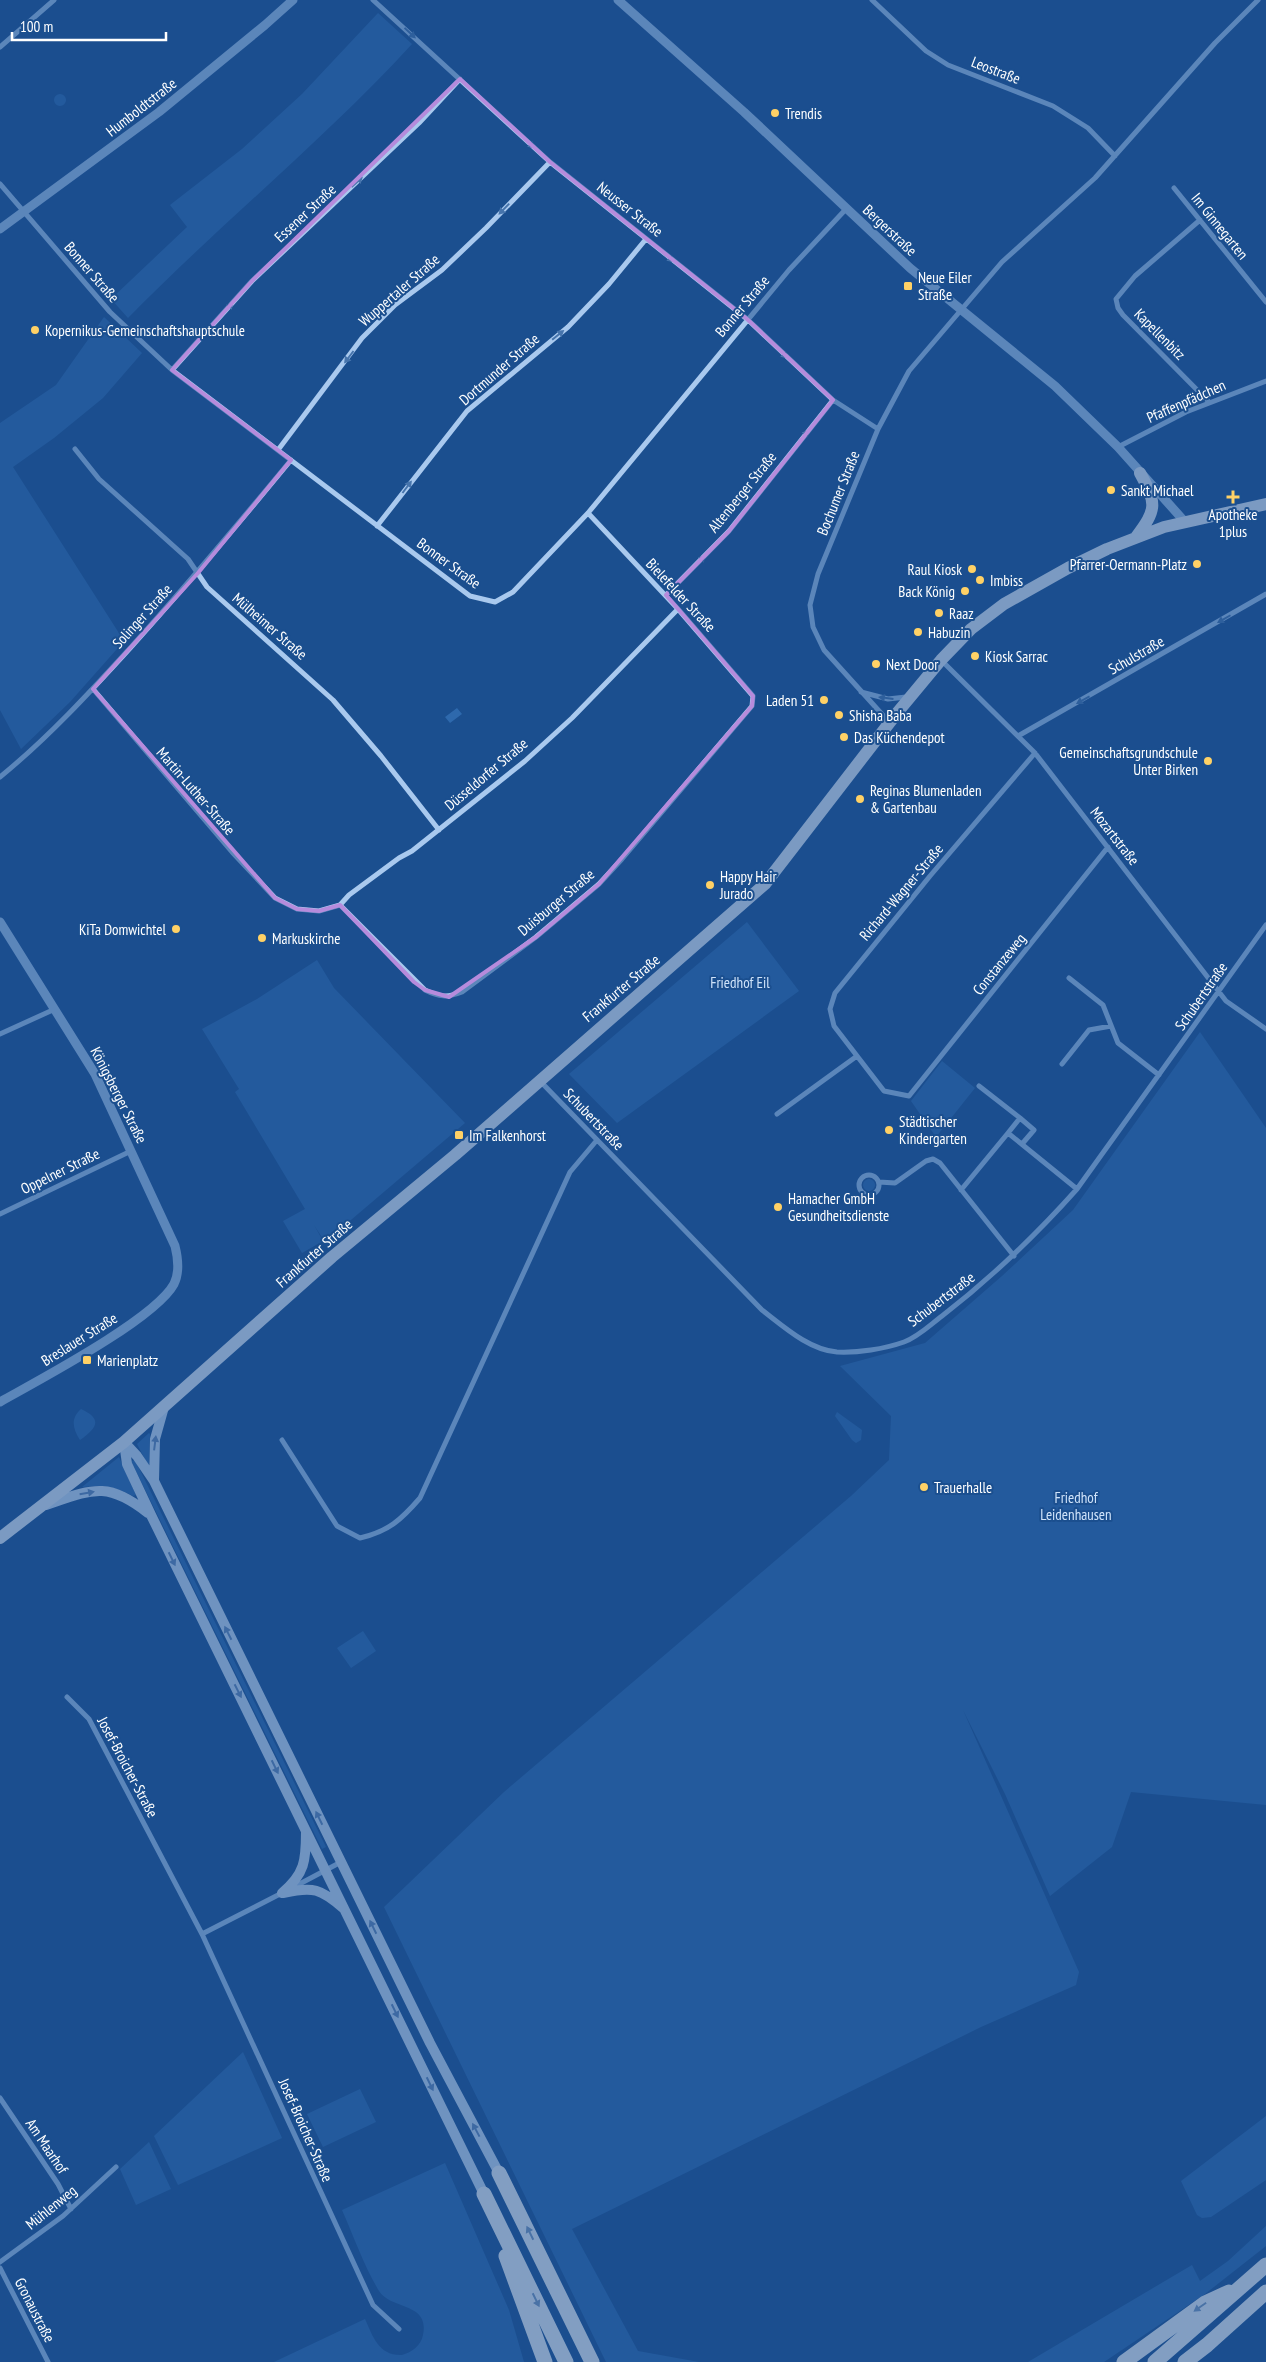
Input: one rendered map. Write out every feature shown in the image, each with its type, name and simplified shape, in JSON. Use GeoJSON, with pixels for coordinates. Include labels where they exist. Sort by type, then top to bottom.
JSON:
{"type":"FeatureCollection","features":[{"type":"Feature","properties":{"kind":"highway"},"geometry":{"type":"LineString","coordinates":[[499,2173],[592,2362]]}},
{"type":"Feature","properties":{"kind":"highway"},"geometry":{"type":"LineString","coordinates":[[484,2194],[544,2362]]}},
{"type":"Feature","properties":{"kind":"highway"},"geometry":{"type":"LineString","coordinates":[[484,2194],[566,2362]]}},
{"type":"Feature","properties":{"kind":"highway"},"geometry":{"type":"LineString","coordinates":[[1155,2362],[1266,2265]]}},
{"type":"Feature","properties":{"kind":"highway"},"geometry":{"type":"LineString","coordinates":[[1124,2362],[1205,2303],[1244,2285]]}},
{"type":"Feature","properties":{"kind":"highway"},"geometry":{"type":"LineString","coordinates":[[1185,2362],[1207,2345],[1266,2292]]}},
{"type":"Feature","properties":{"kind":"highway"},"geometry":{"type":"LineString","coordinates":[[1192,2362],[1207,2345]]}},
{"type":"Feature","properties":{"kind":"main road"},"geometry":{"type":"LineString","coordinates":[[1136,537],[1150,518],[1152,505],[1151,493],[1140,473]]}},
{"type":"Feature","properties":{"kind":"main road","name":"Frankfurter Straße"},"geometry":{"type":"LineString","coordinates":[[0,1538],[124,1442],[164,1408],[332,1257],[539,1081],[765,884],[890,722],[941,660],[971,629],[1004,604],[1068,568],[1136,537],[1184,522],[1266,504]]}},
{"type":"Feature","properties":{"kind":"main road"},"geometry":{"type":"LineString","coordinates":[[154,1481],[155,1439],[164,1408]]}},
{"type":"Feature","properties":{"kind":"main road"},"geometry":{"type":"LineString","coordinates":[[124,1442],[137,1456],[154,1481],[430,2043],[499,2173]]}},
{"type":"Feature","properties":{"kind":"main road"},"geometry":{"type":"LineString","coordinates":[[124,1442],[127,1464],[151,1516],[306,1828],[484,2194]]}},
{"type":"Feature","properties":{"kind":"main road"},"geometry":{"type":"LineString","coordinates":[[41,1507],[82,1493],[110,1491],[123,1495],[151,1516]]}},
{"type":"Feature","properties":{"kind":"main road"},"geometry":{"type":"LineString","coordinates":[[282,1893],[299,1876],[304,1865],[306,1828]]}},
{"type":"Feature","properties":{"kind":"main road"},"geometry":{"type":"LineString","coordinates":[[282,1893],[308,1888],[315,1889],[322,1892],[346,1911]]}},
{"type":"Feature","properties":{"kind":"street"},"geometry":{"type":"LineString","coordinates":[[0,47],[54,0]]}},
{"type":"Feature","properties":{"kind":"street","name":"Neusser Straße"},"geometry":{"type":"LineString","coordinates":[[373,0],[550,162],[747,320],[833,400],[878,428]]}},
{"type":"Feature","properties":{"kind":"street","name":"Bergerstraße"},"geometry":{"type":"LineString","coordinates":[[618,0],[737,106],[910,268],[959,310],[1055,386],[1118,447],[1184,522]]}},
{"type":"Feature","properties":{"kind":"street","name":"Leostraße"},"geometry":{"type":"LineString","coordinates":[[872,0],[933,56],[948,65],[1054,106],[1088,128],[1114,156]]}},
{"type":"Feature","properties":{"kind":"street"},"geometry":{"type":"LineString","coordinates":[[959,310],[1002,262],[1095,178],[1215,43],[1258,0]]}},
{"type":"Feature","properties":{"kind":"street","name":"Humboldtstraße"},"geometry":{"type":"LineString","coordinates":[[0,230],[159,112],[265,25],[291,1]]}},
{"type":"Feature","properties":{"kind":"street","name":"Essener Straße"},"geometry":{"type":"LineString","coordinates":[[172,370],[252,281],[419,123],[460,79]]}},
{"type":"Feature","properties":{"kind":"street","name":"Wuppertaler Straße"},"geometry":{"type":"LineString","coordinates":[[278,450],[362,338],[378,321],[448,264],[550,162]]}},
{"type":"Feature","properties":{"kind":"street","name":"Bonner Straße"},"geometry":{"type":"LineString","coordinates":[[0,184],[110,312],[172,370],[470,596],[495,602],[513,592],[588,514],[789,270],[846,209]]}},
{"type":"Feature","properties":{"kind":"street","name":"Im Ginnegarten"},"geometry":{"type":"LineString","coordinates":[[1174,188],[1266,302]]}},
{"type":"Feature","properties":{"kind":"street","name":"Kapellenbitz"},"geometry":{"type":"LineString","coordinates":[[1200,220],[1135,276],[1120,291],[1116,300],[1118,308],[1123,315],[1209,402]]}},
{"type":"Feature","properties":{"kind":"street","name":"Dortmunder Straße"},"geometry":{"type":"LineString","coordinates":[[377,526],[468,411],[568,327],[609,284],[646,239]]}},
{"type":"Feature","properties":{"kind":"street","name":"Bochumer Straße"},"geometry":{"type":"LineString","coordinates":[[890,722],[824,650],[814,627],[810,605],[818,574],[878,428],[909,371],[959,310]]}},
{"type":"Feature","properties":{"kind":"street","name":"Pfaffenpfädchen"},"geometry":{"type":"LineString","coordinates":[[1118,447],[1209,402],[1266,381]]}},
{"type":"Feature","properties":{"kind":"street","name":"Altenberger Straße"},"geometry":{"type":"LineString","coordinates":[[666,595],[729,531],[833,400]]}},
{"type":"Feature","properties":{"kind":"street","name":"Mülheimer Straße"},"geometry":{"type":"LineString","coordinates":[[75,449],[99,478],[188,559],[207,587],[333,700],[381,756],[439,830]]}},
{"type":"Feature","properties":{"kind":"street","name":"Solinger Straße"},"geometry":{"type":"LineString","coordinates":[[0,777],[51,734],[93,689],[198,573],[291,460]]}},
{"type":"Feature","properties":{"kind":"street","name":"Bielefelder Straße"},"geometry":{"type":"LineString","coordinates":[[588,514],[666,595],[753,696]]}},
{"type":"Feature","properties":{"kind":"street","name":"Schulstraße"},"geometry":{"type":"LineString","coordinates":[[1018,736],[1266,594]]}},
{"type":"Feature","properties":{"kind":"street","name":"Düsseldorfer Straße"},"geometry":{"type":"LineString","coordinates":[[285,903],[297,909],[319,911],[340,905],[349,895],[439,830],[510,774],[572,718],[678,609]]}},
{"type":"Feature","properties":{"kind":"street","name":"Mozartstraße"},"geometry":{"type":"LineString","coordinates":[[941,660],[1035,752],[1226,1000],[1266,1029]]}},
{"type":"Feature","properties":{"kind":"street","name":"Martin-Luther-Straße"},"geometry":{"type":"LineString","coordinates":[[93,689],[232,852],[275,898],[285,903]]}},
{"type":"Feature","properties":{"kind":"street"},"geometry":{"type":"LineString","coordinates":[[861,692],[888,699],[912,696]]}},
{"type":"Feature","properties":{"kind":"street","name":"Duisburger Straße"},"geometry":{"type":"LineString","coordinates":[[340,905],[425,990],[437,996],[449,998],[462,992],[536,937],[599,884],[752,706],[753,696]]}},
{"type":"Feature","properties":{"kind":"street","name":"Richard-Wagner-Straße"},"geometry":{"type":"LineString","coordinates":[[909,1096],[884,1091],[830,1019],[830,1009],[835,993],[930,876],[1035,752]]}},
{"type":"Feature","properties":{"kind":"street","name":"Constanzeweg"},"geometry":{"type":"LineString","coordinates":[[909,1096],[1108,847]]}},
{"type":"Feature","properties":{"kind":"street","name":"Königsberger Straße"},"geometry":{"type":"LineString","coordinates":[[0,922],[95,1074],[132,1151],[175,1246],[178,1270],[175,1282],[168,1292]]}},
{"type":"Feature","properties":{"kind":"street","name":"Schubertstraße"},"geometry":{"type":"LineString","coordinates":[[539,1081],[762,1310],[799,1339],[836,1352],[872,1350],[911,1338],[977,1288],[1014,1256],[1077,1189],[1266,926]]}},
{"type":"Feature","properties":{"kind":"street"},"geometry":{"type":"LineString","coordinates":[[1070,978],[1103,1005],[1118,1043],[1159,1076]]}},
{"type":"Feature","properties":{"kind":"street"},"geometry":{"type":"LineString","coordinates":[[0,1034],[54,1009]]}},
{"type":"Feature","properties":{"kind":"street"},"geometry":{"type":"LineString","coordinates":[[1062,1064],[1089,1030],[1111,1026]]}},
{"type":"Feature","properties":{"kind":"street"},"geometry":{"type":"LineString","coordinates":[[777,1114],[857,1056]]}},
{"type":"Feature","properties":{"kind":"street"},"geometry":{"type":"LineString","coordinates":[[979,1086],[1034,1130],[1022,1144]]}},
{"type":"Feature","properties":{"kind":"street"},"geometry":{"type":"LineString","coordinates":[[961,1190],[1020,1118]]}},
{"type":"Feature","properties":{"kind":"street"},"geometry":{"type":"LineString","coordinates":[[1008,1133],[1077,1189]]}},
{"type":"Feature","properties":{"kind":"street"},"geometry":{"type":"LineString","coordinates":[[282,1440],[337,1526],[360,1538],[380,1533],[402,1519],[420,1498],[570,1172],[597,1140]]}},
{"type":"Feature","properties":{"kind":"street","name":"Oppelner Straße"},"geometry":{"type":"LineString","coordinates":[[0,1214],[132,1151]]}},
{"type":"Feature","properties":{"kind":"street"},"geometry":{"type":"LineString","coordinates":[[879,1182],[895,1182],[932,1159],[940,1163],[1014,1256]]}},
{"type":"Feature","properties":{"kind":"street","name":"Breslauer Straße"},"geometry":{"type":"LineString","coordinates":[[0,1402],[116,1332],[168,1292]]}},
{"type":"Feature","properties":{"kind":"street","name":"Josef-Broicher-Straße"},"geometry":{"type":"LineString","coordinates":[[67,1697],[90,1720],[202,1934],[373,2305],[399,2329]]}},
{"type":"Feature","properties":{"kind":"street"},"geometry":{"type":"LineString","coordinates":[[202,1934],[341,1862]]}},
{"type":"Feature","properties":{"kind":"street","name":"Am Maarhof"},"geometry":{"type":"LineString","coordinates":[[0,2098],[58,2184],[71,2209]]}},
{"type":"Feature","properties":{"kind":"street","name":"Mühlenweg"},"geometry":{"type":"LineString","coordinates":[[0,2262],[71,2209],[116,2167]]}},
{"type":"Feature","properties":{"kind":"street","name":"Gronaustraße"},"geometry":{"type":"LineString","coordinates":[[0,2268],[48,2362]]}},
{"type":"Feature","properties":{"kind":"highlighted area"},"geometry":{"type":"Polygon","coordinates":[[[460,79],[550,162],[747,319],[833,400],[729,531],[666,595],[753,696],[752,706],[599,884],[536,937],[449,997],[425,990],[414,982],[340,905],[319,911],[297,909],[275,898],[93,689],[198,573],[291,460],[172,370],[252,281],[460,79]]]}},
{"type":"Feature","properties":{"kind":"green space"},"geometry":{"type":"Polygon","coordinates":[[[378,13],[412,44],[343,115],[128,318],[111,299],[187,227],[170,205],[242,149],[302,94],[378,13]]]}},
{"type":"Feature","properties":{"kind":"green space"},"geometry":{"type":"Polygon","coordinates":[[[60,94],[66,100],[60,106],[54,100],[60,94]]]}},
{"type":"Feature","properties":{"kind":"green space"},"geometry":{"type":"Polygon","coordinates":[[[104,317],[142,353],[103,398],[54,438],[13,467],[124,641],[70,702],[21,749],[0,710],[0,423],[56,385],[104,317]]]}},
{"type":"Feature","properties":{"kind":"green space"},"geometry":{"type":"Polygon","coordinates":[[[457,708],[462,714],[450,723],[445,717],[457,708]]]}},
{"type":"Feature","properties":{"kind":"green space","name":"Friedhof Eil"},"geometry":{"type":"Polygon","coordinates":[[[747,922],[799,991],[617,1123],[569,1074],[747,922]]]}},
{"type":"Feature","properties":{"kind":"green space"},"geometry":{"type":"Polygon","coordinates":[[[317,960],[334,988],[465,1123],[325,1242],[314,1225],[323,1241],[302,1253],[283,1221],[305,1209],[235,1092],[239,1089],[202,1029],[257,999],[317,960]]]}},
{"type":"Feature","properties":{"kind":"green space","name":"Friedhof Leidenhausen"},"geometry":{"type":"Polygon","coordinates":[[[1200,1032],[1266,1128],[1266,1805],[1131,1792],[1112,1847],[1050,1896],[1005,1794],[963,1710],[1079,1972],[1076,1985],[981,2027],[572,2229],[638,2351],[699,2362],[606,2362],[384,1907],[504,1792],[851,1496],[889,1460],[891,1416],[840,1366],[925,1343],[1002,1276],[1073,1210],[1200,1032]]]}},
{"type":"Feature","properties":{"kind":"green space"},"geometry":{"type":"Polygon","coordinates":[[[942,1061],[975,1088],[936,1137],[911,1101],[942,1061]]]}},
{"type":"Feature","properties":{"kind":"green space"},"geometry":{"type":"Polygon","coordinates":[[[869,1179],[875,1185],[869,1191],[863,1185],[869,1179]]]}},
{"type":"Feature","properties":{"kind":"green space"},"geometry":{"type":"Polygon","coordinates":[[[81,1409],[93,1416],[95,1424],[94,1428],[80,1440],[76,1432],[74,1420],[81,1409]]]}},
{"type":"Feature","properties":{"kind":"green space"},"geometry":{"type":"Polygon","coordinates":[[[837,1412],[862,1430],[861,1440],[856,1443],[852,1440],[835,1416],[837,1412]]]}},
{"type":"Feature","properties":{"kind":"green space"},"geometry":{"type":"Polygon","coordinates":[[[150,1434],[149,1467],[137,1444],[150,1434]]]}},
{"type":"Feature","properties":{"kind":"green space"},"geometry":{"type":"Polygon","coordinates":[[[119,1457],[136,1495],[133,1496],[108,1487],[82,1487],[119,1457]]]}},
{"type":"Feature","properties":{"kind":"green space"},"geometry":{"type":"Polygon","coordinates":[[[135,1460],[326,1847],[322,1849],[131,1461],[135,1460]]]}},
{"type":"Feature","properties":{"kind":"green space"},"geometry":{"type":"Polygon","coordinates":[[[363,1631],[376,1651],[351,1668],[337,1648],[363,1631]]]}},
{"type":"Feature","properties":{"kind":"green space"},"geometry":{"type":"Polygon","coordinates":[[[243,2052],[282,2138],[178,2185],[154,2136],[243,2052]]]}},
{"type":"Feature","properties":{"kind":"green space"},"geometry":{"type":"Polygon","coordinates":[[[360,2089],[376,2122],[323,2147],[307,2114],[360,2089]]]}},
{"type":"Feature","properties":{"kind":"green space"},"geometry":{"type":"Polygon","coordinates":[[[1266,2116],[1266,2180],[1211,2217],[1202,2218],[1197,2215],[1181,2181],[1266,2116]]]}},
{"type":"Feature","properties":{"kind":"green space"},"geometry":{"type":"Polygon","coordinates":[[[149,2142],[171,2189],[136,2205],[120,2169],[149,2142]]]}},
{"type":"Feature","properties":{"kind":"green space"},"geometry":{"type":"Polygon","coordinates":[[[445,2163],[509,2310],[524,2362],[274,2362],[365,2319],[378,2344],[388,2352],[402,2355],[413,2350],[418,2345],[423,2335],[424,2324],[421,2317],[408,2308],[385,2297],[379,2291],[364,2262],[342,2210],[445,2163]]]}},
{"type":"Feature","properties":{"kind":"green space"},"geometry":{"type":"Polygon","coordinates":[[[1266,2226],[1266,2246],[1205,2294],[1104,2362],[1028,2362],[1192,2265],[1200,2281],[1228,2261],[1266,2226]]]}},
{"type":"Feature","properties":{"kind":"place","name":"Trendis"},"geometry":{"type":"Point","coordinates":[775,113]}},
{"type":"Feature","properties":{"kind":"place","name":"Neue Eiler Straße"},"geometry":{"type":"Point","coordinates":[908,286]}},
{"type":"Feature","properties":{"kind":"place","name":"Kopernikus-Gemeinschaftshauptschule"},"geometry":{"type":"Point","coordinates":[35,330]}},
{"type":"Feature","properties":{"kind":"place","name":"Sankt Michael"},"geometry":{"type":"Point","coordinates":[1111,490]}},
{"type":"Feature","properties":{"kind":"place","name":"Apotheke 1plus"},"geometry":{"type":"Point","coordinates":[1233,497]}},
{"type":"Feature","properties":{"kind":"place","name":"Pfarrer-Oermann-Platz"},"geometry":{"type":"Point","coordinates":[1197,564]}},
{"type":"Feature","properties":{"kind":"place","name":"Raul Kiosk"},"geometry":{"type":"Point","coordinates":[972,569]}},
{"type":"Feature","properties":{"kind":"place","name":"Imbiss"},"geometry":{"type":"Point","coordinates":[980,580]}},
{"type":"Feature","properties":{"kind":"place","name":"Back König"},"geometry":{"type":"Point","coordinates":[965,591]}},
{"type":"Feature","properties":{"kind":"place","name":"Raaz"},"geometry":{"type":"Point","coordinates":[939,613]}},
{"type":"Feature","properties":{"kind":"place","name":"Habuzin"},"geometry":{"type":"Point","coordinates":[918,632]}},
{"type":"Feature","properties":{"kind":"place","name":"Kiosk Sarrac"},"geometry":{"type":"Point","coordinates":[975,656]}},
{"type":"Feature","properties":{"kind":"place","name":"Next Door"},"geometry":{"type":"Point","coordinates":[876,664]}},
{"type":"Feature","properties":{"kind":"place","name":"Laden 51"},"geometry":{"type":"Point","coordinates":[824,700]}},
{"type":"Feature","properties":{"kind":"place","name":"Shisha Baba"},"geometry":{"type":"Point","coordinates":[839,715]}},
{"type":"Feature","properties":{"kind":"place","name":"Das Küchendepot"},"geometry":{"type":"Point","coordinates":[844,737]}},
{"type":"Feature","properties":{"kind":"place","name":"Gemeinschaftsgrundschule Unter Birken"},"geometry":{"type":"Point","coordinates":[1208,761]}},
{"type":"Feature","properties":{"kind":"place","name":"Reginas Blumenladen & Gartenbau"},"geometry":{"type":"Point","coordinates":[860,799]}},
{"type":"Feature","properties":{"kind":"place","name":"Happy Hair Jurado"},"geometry":{"type":"Point","coordinates":[710,885]}},
{"type":"Feature","properties":{"kind":"place","name":"KiTa Domwichtel"},"geometry":{"type":"Point","coordinates":[176,929]}},
{"type":"Feature","properties":{"kind":"place","name":"Markuskirche"},"geometry":{"type":"Point","coordinates":[262,938]}},
{"type":"Feature","properties":{"kind":"place","name":"Städtischer Kindergarten"},"geometry":{"type":"Point","coordinates":[889,1130]}},
{"type":"Feature","properties":{"kind":"place","name":"Im Falkenhorst"},"geometry":{"type":"Point","coordinates":[459,1135]}},
{"type":"Feature","properties":{"kind":"place","name":"Hamacher GmbH Gesundheitsdienste"},"geometry":{"type":"Point","coordinates":[778,1207]}},
{"type":"Feature","properties":{"kind":"place","name":"Marienplatz"},"geometry":{"type":"Point","coordinates":[87,1360]}},
{"type":"Feature","properties":{"kind":"place","name":"Trauerhalle"},"geometry":{"type":"Point","coordinates":[924,1487]}}]}
